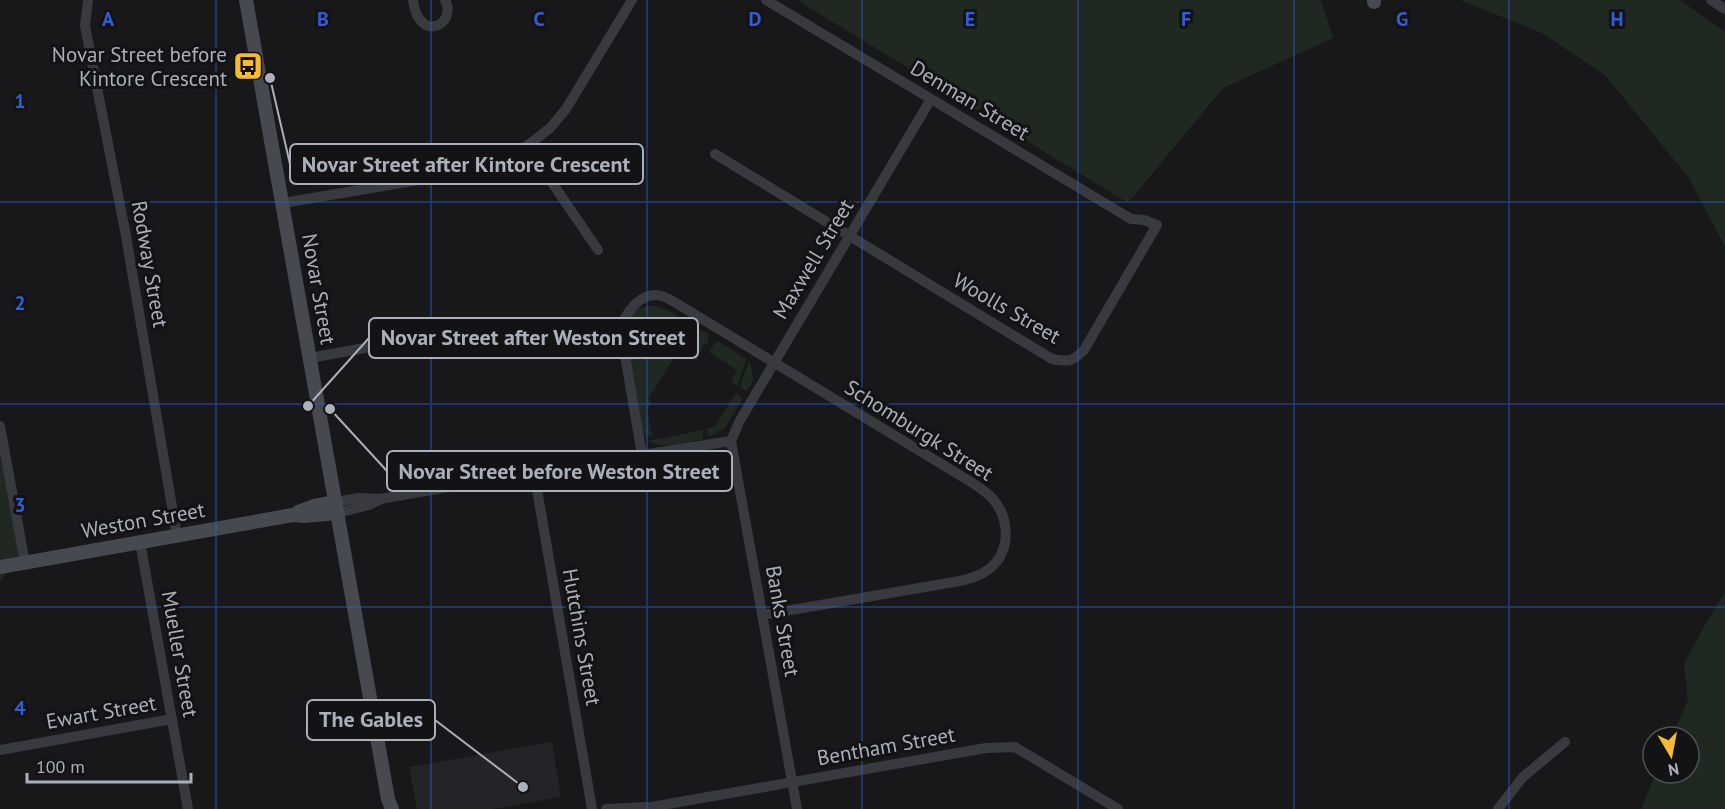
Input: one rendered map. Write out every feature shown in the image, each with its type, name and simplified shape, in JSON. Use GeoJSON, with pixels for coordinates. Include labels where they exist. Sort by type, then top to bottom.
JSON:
{"type":"FeatureCollection","features":[{"type":"Feature","properties":{"kind":"main road","name":"Novar Street"},"geometry":{"type":"LineString","coordinates":[[246,0],[389,806]]}},
{"type":"Feature","properties":{"kind":"main road","name":"Weston Street"},"geometry":{"type":"LineString","coordinates":[[0,567],[293,515],[314,506],[337,508]]}},
{"type":"Feature","properties":{"kind":"street","name":"Rodway Street"},"geometry":{"type":"LineString","coordinates":[[88,0],[85,26],[126,236],[177,536]]}},
{"type":"Feature","properties":{"kind":"street"},"geometry":{"type":"LineString","coordinates":[[413,0],[417,19],[432,26],[442,22],[447,15],[448,7],[445,0]]}},
{"type":"Feature","properties":{"kind":"street"},"geometry":{"type":"LineString","coordinates":[[283,204],[478,170],[527,146],[550,128],[566,110],[632,0]]}},
{"type":"Feature","properties":{"kind":"street","name":"Denman Street"},"geometry":{"type":"LineString","coordinates":[[766,0],[1131,219],[1144,220],[1157,225]]}},
{"type":"Feature","properties":{"kind":"street"},"geometry":{"type":"LineString","coordinates":[[1711,0],[1725,9]]}},
{"type":"Feature","properties":{"kind":"street","name":"Maxwell Street"},"geometry":{"type":"LineString","coordinates":[[731,441],[739,422],[931,99]]}},
{"type":"Feature","properties":{"kind":"street"},"geometry":{"type":"LineString","coordinates":[[527,146],[598,250]]}},
{"type":"Feature","properties":{"kind":"street","name":"Woolls Street"},"geometry":{"type":"LineString","coordinates":[[715,154],[1052,358],[1067,361],[1076,358],[1083,350],[1157,225]]}},
{"type":"Feature","properties":{"kind":"street","name":"Schomburgk Street"},"geometry":{"type":"LineString","coordinates":[[642,455],[621,332],[622,322],[630,309],[645,298],[660,295],[971,482],[991,497],[1004,517],[1006,531],[1004,548],[992,566],[970,579],[762,615]]}},
{"type":"Feature","properties":{"kind":"street"},"geometry":{"type":"LineString","coordinates":[[310,358],[479,327]]}},
{"type":"Feature","properties":{"kind":"street"},"geometry":{"type":"LineString","coordinates":[[0,426],[25,563]]}},
{"type":"Feature","properties":{"kind":"street","name":"Weston Street"},"geometry":{"type":"LineString","coordinates":[[337,508],[358,498],[380,499],[731,441]]}},
{"type":"Feature","properties":{"kind":"street","name":"Banks Street"},"geometry":{"type":"LineString","coordinates":[[731,441],[797,809]]}},
{"type":"Feature","properties":{"kind":"street","name":"Hutchins Street"},"geometry":{"type":"LineString","coordinates":[[534,472],[592,809]]}},
{"type":"Feature","properties":{"kind":"street","name":"Mueller Street"},"geometry":{"type":"LineString","coordinates":[[140,542],[188,809]]}},
{"type":"Feature","properties":{"kind":"street","name":"Ewart Street"},"geometry":{"type":"LineString","coordinates":[[0,750],[172,719]]}},
{"type":"Feature","properties":{"kind":"street"},"geometry":{"type":"LineString","coordinates":[[1498,809],[1523,777],[1565,742]]}},
{"type":"Feature","properties":{"kind":"street","name":"Bentham Street"},"geometry":{"type":"LineString","coordinates":[[606,809],[643,808],[986,748],[1016,747],[1118,809]]}},
{"type":"Feature","properties":{"kind":"shaded area"},"geometry":{"type":"Polygon","coordinates":[[[797,0],[1321,0],[1333,38],[1223,88],[1128,203],[797,0]]]}},
{"type":"Feature","properties":{"kind":"shaded area"},"geometry":{"type":"Polygon","coordinates":[[[1460,0],[1680,0],[1725,32],[1725,247],[1689,178],[1605,75],[1542,33],[1460,0]]]}},
{"type":"Feature","properties":{"kind":"shaded area"},"geometry":{"type":"Polygon","coordinates":[[[652,305],[668,310],[709,335],[707,344],[704,344],[698,356],[698,361],[679,349],[649,398],[652,403],[647,410],[652,436],[645,437],[625,333],[630,316],[637,309],[652,305]]]}},
{"type":"Feature","properties":{"kind":"shaded area"},"geometry":{"type":"Polygon","coordinates":[[[718,341],[746,359],[737,386],[731,382],[737,370],[709,352],[718,341]]]}},
{"type":"Feature","properties":{"kind":"shaded area"},"geometry":{"type":"Polygon","coordinates":[[[749,361],[752,381],[746,391],[740,387],[749,361]]]}},
{"type":"Feature","properties":{"kind":"shaded area"},"geometry":{"type":"Polygon","coordinates":[[[736,393],[742,400],[724,429],[709,437],[706,429],[715,426],[736,393]]]}},
{"type":"Feature","properties":{"kind":"shaded area"},"geometry":{"type":"Polygon","coordinates":[[[703,430],[703,439],[668,445],[648,441],[703,430]]]}},
{"type":"Feature","properties":{"kind":"shaded area"},"geometry":{"type":"Polygon","coordinates":[[[0,455],[19,557],[0,581],[0,455]]]}},
{"type":"Feature","properties":{"kind":"shaded area"},"geometry":{"type":"Polygon","coordinates":[[[1725,592],[1725,809],[1641,809],[1651,785],[1701,785],[1701,725],[1677,725],[1688,700],[1684,664],[1725,592]]]}},
{"type":"Feature","properties":{"kind":"shaded area"},"geometry":{"type":"Polygon","coordinates":[[[552,742],[561,797],[493,809],[417,809],[409,767],[552,742]]]}},
{"type":"Feature","properties":{"kind":"place","name":"Novar Street before Kintore Crescent"},"geometry":{"type":"Point","coordinates":[248,66]}},
{"type":"Feature","properties":{"kind":"place","name":"Novar Street after Kintore Crescent"},"geometry":{"type":"Point","coordinates":[270,78]}},
{"type":"Feature","properties":{"kind":"place","name":"Novar Street after Weston Street"},"geometry":{"type":"Point","coordinates":[308,406]}},
{"type":"Feature","properties":{"kind":"place","name":"Novar Street before Weston Street"},"geometry":{"type":"Point","coordinates":[330,409]}},
{"type":"Feature","properties":{"kind":"place","name":"The Gables"},"geometry":{"type":"Point","coordinates":[523,787]}}]}
